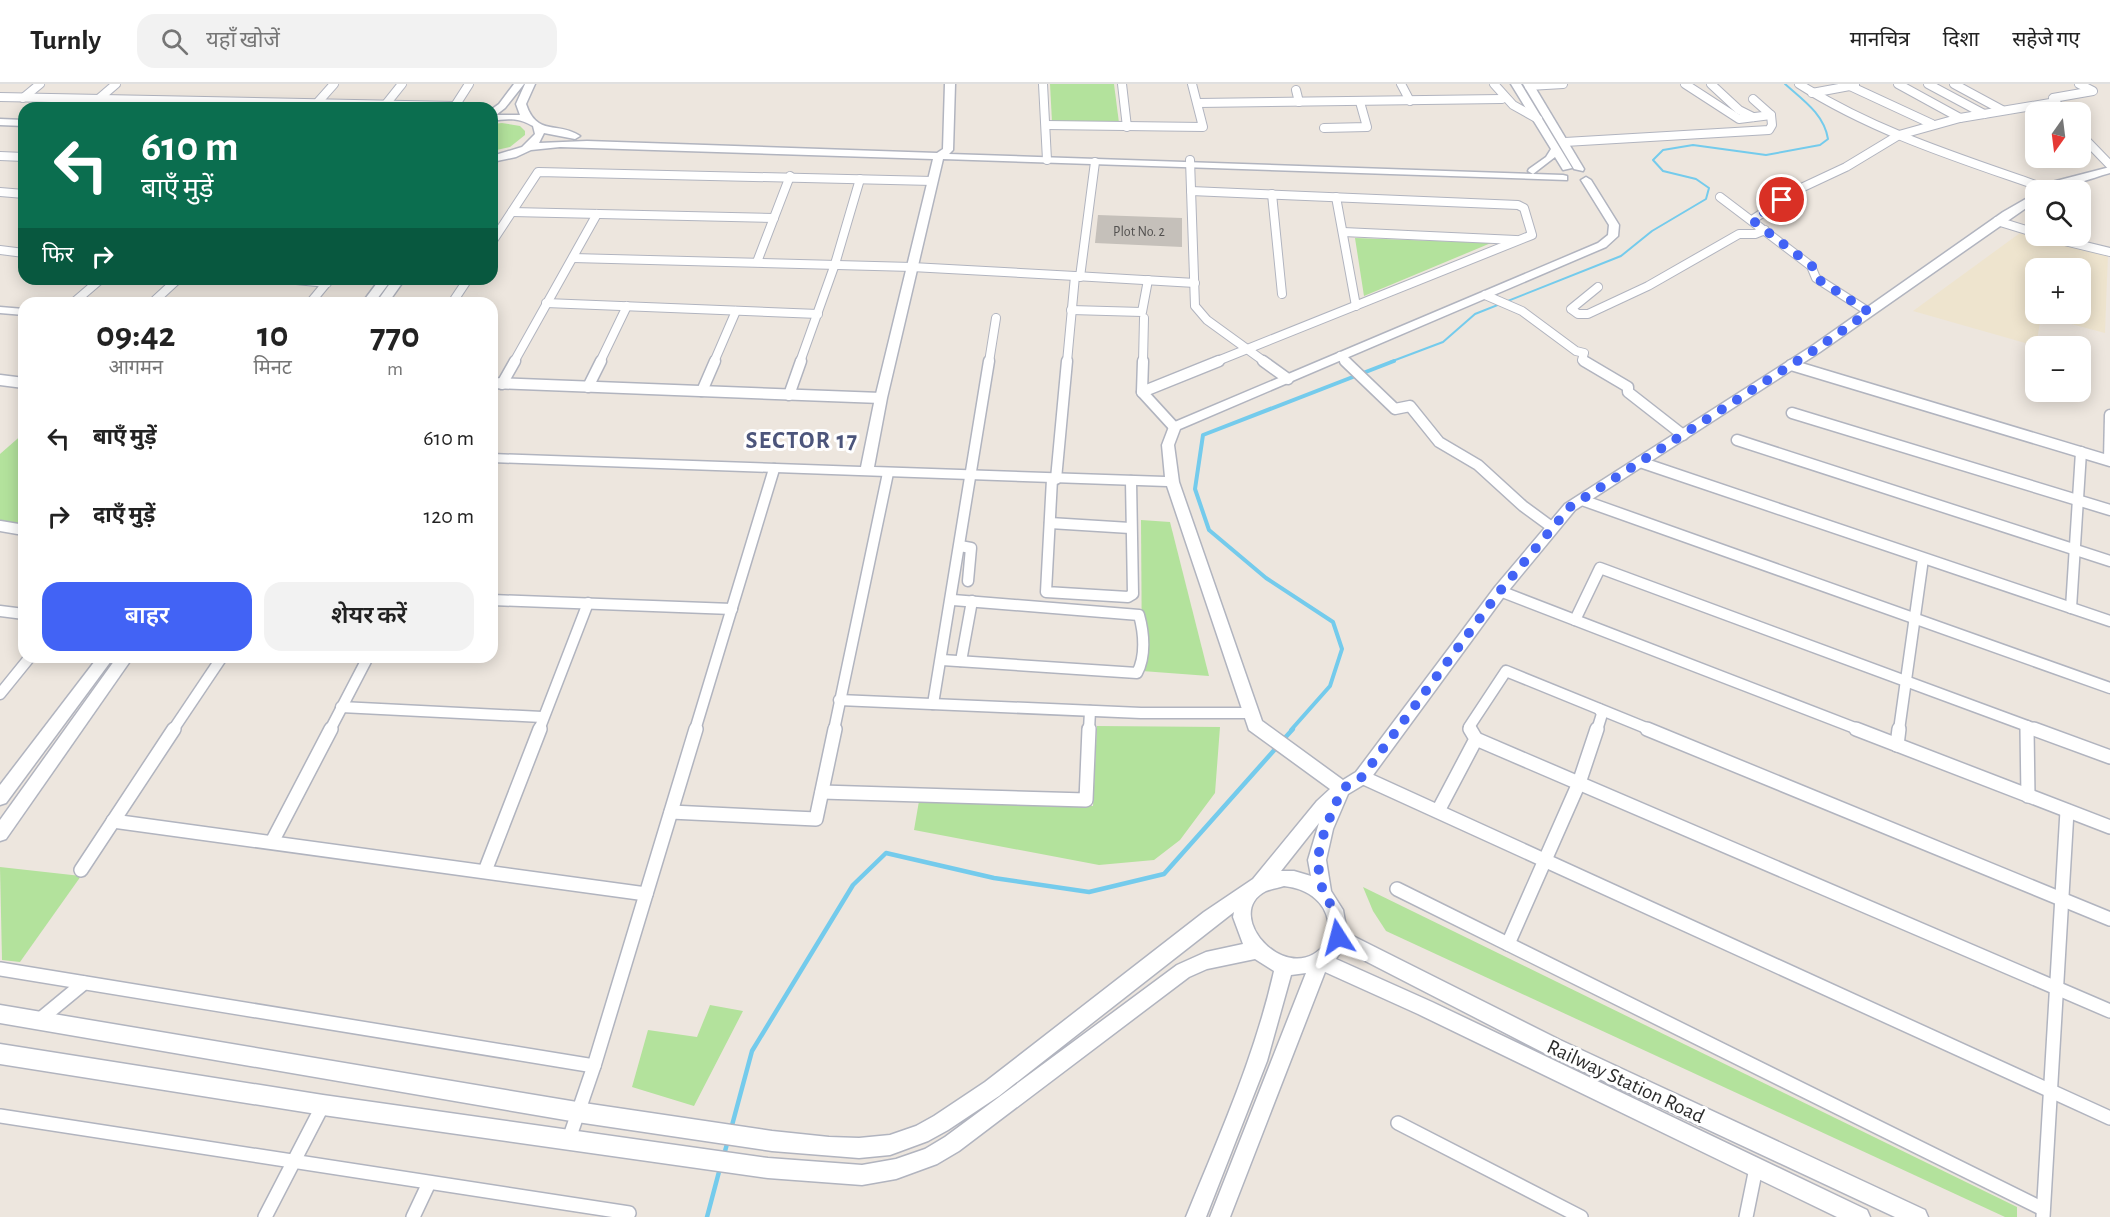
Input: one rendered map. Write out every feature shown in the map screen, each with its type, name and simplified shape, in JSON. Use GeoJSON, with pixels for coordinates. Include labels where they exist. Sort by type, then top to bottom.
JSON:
{"type":"FeatureCollection","features":[{"type":"Feature","properties":{"kind":"street"},"geometry":{"type":"LineString","coordinates":[[23,98],[40,84]]}},
{"type":"Feature","properties":{"kind":"street"},"geometry":{"type":"LineString","coordinates":[[95,102],[116,84]]}},
{"type":"Feature","properties":{"kind":"street"},"geometry":{"type":"LineString","coordinates":[[0,97],[318,102],[334,84]]}},
{"type":"Feature","properties":{"kind":"street"},"geometry":{"type":"LineString","coordinates":[[388,102],[402,84]]}},
{"type":"Feature","properties":{"kind":"street"},"geometry":{"type":"LineString","coordinates":[[458,102],[469,84]]}},
{"type":"Feature","properties":{"kind":"street"},"geometry":{"type":"LineString","coordinates":[[498,110],[519,84]]}},
{"type":"Feature","properties":{"kind":"street"},"geometry":{"type":"LineString","coordinates":[[526,119],[521,104],[530,84]]}},
{"type":"Feature","properties":{"kind":"street"},"geometry":{"type":"LineString","coordinates":[[866,472],[912,267],[933,181],[943,153],[950,84]]}},
{"type":"Feature","properties":{"kind":"street"},"geometry":{"type":"LineString","coordinates":[[1043,84],[1047,157]]}},
{"type":"Feature","properties":{"kind":"street"},"geometry":{"type":"LineString","coordinates":[[1122,84],[1127,127]]}},
{"type":"Feature","properties":{"kind":"street"},"geometry":{"type":"LineString","coordinates":[[1046,125],[1203,127],[1192,84]]}},
{"type":"Feature","properties":{"kind":"street"},"geometry":{"type":"LineString","coordinates":[[1401,84],[1410,101]]}},
{"type":"Feature","properties":{"kind":"street"},"geometry":{"type":"LineString","coordinates":[[1494,84],[1502,99],[1516,109],[1538,119]]}},
{"type":"Feature","properties":{"kind":"street"},"geometry":{"type":"LineString","coordinates":[[1342,789],[1255,724],[1172,482],[1167,444],[1174,427],[1602,245],[1613,236],[1614,225],[1582,174],[1538,119],[1516,84]]}},
{"type":"Feature","properties":{"kind":"street"},"geometry":{"type":"LineString","coordinates":[[1563,84],[1528,85],[1560,145],[1563,173]]}},
{"type":"Feature","properties":{"kind":"street"},"geometry":{"type":"LineString","coordinates":[[1685,84],[1738,119],[1771,115]]}},
{"type":"Feature","properties":{"kind":"street"},"geometry":{"type":"LineString","coordinates":[[1711,84],[1739,110],[1754,117]]}},
{"type":"Feature","properties":{"kind":"street"},"geometry":{"type":"LineString","coordinates":[[1799,84],[1864,123],[2025,185]]}},
{"type":"Feature","properties":{"kind":"street"},"geometry":{"type":"LineString","coordinates":[[1812,93],[1861,84]]}},
{"type":"Feature","properties":{"kind":"street"},"geometry":{"type":"LineString","coordinates":[[1898,84],[1960,118]]}},
{"type":"Feature","properties":{"kind":"street"},"geometry":{"type":"LineString","coordinates":[[1928,84],[1984,114]]}},
{"type":"Feature","properties":{"kind":"street"},"geometry":{"type":"LineString","coordinates":[[1954,84],[2002,110]]}},
{"type":"Feature","properties":{"kind":"street"},"geometry":{"type":"LineString","coordinates":[[2056,102],[2053,98],[2093,91],[2079,84]]}},
{"type":"Feature","properties":{"kind":"street"},"geometry":{"type":"LineString","coordinates":[[1850,86],[1932,124]]}},
{"type":"Feature","properties":{"kind":"street"},"geometry":{"type":"LineString","coordinates":[[1296,90],[1299,102]]}},
{"type":"Feature","properties":{"kind":"street"},"geometry":{"type":"LineString","coordinates":[[1198,103],[1502,99]]}},
{"type":"Feature","properties":{"kind":"street"},"geometry":{"type":"LineString","coordinates":[[1533,171],[1549,159],[1560,145],[1769,130],[1772,125],[1771,115],[1753,99]]}},
{"type":"Feature","properties":{"kind":"street"},"geometry":{"type":"LineString","coordinates":[[1371,102],[1376,106],[1443,105],[1456,104],[1454,100]]}},
{"type":"Feature","properties":{"kind":"street"},"geometry":{"type":"LineString","coordinates":[[1324,128],[1367,127],[1360,102]]}},
{"type":"Feature","properties":{"kind":"street"},"geometry":{"type":"LineString","coordinates":[[1752,220],[1799,189],[1846,167],[1899,135],[1932,124],[2025,107]]}},
{"type":"Feature","properties":{"kind":"street"},"geometry":{"type":"LineString","coordinates":[[498,116],[526,119],[534,122],[540,129],[572,136],[1047,157],[1563,173]]}},
{"type":"Feature","properties":{"kind":"street"},"geometry":{"type":"LineString","coordinates":[[0,122],[18,123]]}},
{"type":"Feature","properties":{"kind":"street"},"geometry":{"type":"LineString","coordinates":[[0,128],[18,128]]}},
{"type":"Feature","properties":{"kind":"street"},"geometry":{"type":"LineString","coordinates":[[498,158],[511,155],[528,147],[538,138],[540,129]]}},
{"type":"Feature","properties":{"kind":"street"},"geometry":{"type":"LineString","coordinates":[[528,147],[587,144],[943,153]]}},
{"type":"Feature","properties":{"kind":"street"},"geometry":{"type":"LineString","coordinates":[[2069,180],[2110,168],[2091,146]]}},
{"type":"Feature","properties":{"kind":"street"},"geometry":{"type":"LineString","coordinates":[[0,156],[18,157]]}},
{"type":"Feature","properties":{"kind":"street"},"geometry":{"type":"LineString","coordinates":[[1047,157],[1095,162],[1190,162],[1582,174]]}},
{"type":"Feature","properties":{"kind":"street"},"geometry":{"type":"LineString","coordinates":[[1095,162],[1071,310],[1050,523],[1045,590],[1048,593],[1131,596],[1131,481]]}},
{"type":"Feature","properties":{"kind":"street"},"geometry":{"type":"LineString","coordinates":[[1190,162],[1195,306],[1207,320],[1288,379]]}},
{"type":"Feature","properties":{"kind":"street"},"geometry":{"type":"LineString","coordinates":[[498,233],[537,172],[933,181]]}},
{"type":"Feature","properties":{"kind":"street"},"geometry":{"type":"LineString","coordinates":[[757,262],[790,176]]}},
{"type":"Feature","properties":{"kind":"street"},"geometry":{"type":"LineString","coordinates":[[789,394],[835,264],[860,179]]}},
{"type":"Feature","properties":{"kind":"street"},"geometry":{"type":"LineString","coordinates":[[1142,392],[1532,235],[1524,208],[1518,205],[1191,191]]}},
{"type":"Feature","properties":{"kind":"street"},"geometry":{"type":"LineString","coordinates":[[0,192],[18,194]]}},
{"type":"Feature","properties":{"kind":"street"},"geometry":{"type":"LineString","coordinates":[[1272,194],[1282,294]]}},
{"type":"Feature","properties":{"kind":"street"},"geometry":{"type":"LineString","coordinates":[[1336,197],[1356,306]]}},
{"type":"Feature","properties":{"kind":"street"},"geometry":{"type":"LineString","coordinates":[[1720,197],[1812,266],[1816,278],[1869,312]]}},
{"type":"Feature","properties":{"kind":"street"},"geometry":{"type":"LineString","coordinates":[[0,1012],[37,1021],[577,1112],[772,1141],[859,1148],[890,1145],[921,1134],[992,1089],[1210,918],[1259,885],[1277,878],[1298,879],[1311,884],[1323,893],[1337,914],[1338,937],[1328,955],[1309,966],[1284,965],[1269,960],[1257,950],[1243,927],[1241,915],[1244,903],[1250,892],[1259,885],[1323,806],[1342,789],[1362,777],[1500,591],[1570,507],[1791,365],[2025,203]]}},
{"type":"Feature","properties":{"kind":"street"},"geometry":{"type":"LineString","coordinates":[[512,212],[774,218]]}},
{"type":"Feature","properties":{"kind":"street"},"geometry":{"type":"LineString","coordinates":[[502,384],[597,214]]}},
{"type":"Feature","properties":{"kind":"street"},"geometry":{"type":"LineString","coordinates":[[1997,221],[2025,230]]}},
{"type":"Feature","properties":{"kind":"street"},"geometry":{"type":"LineString","coordinates":[[1598,287],[1570,309],[1578,314],[1588,314],[1648,286],[1739,234],[1766,231]]}},
{"type":"Feature","properties":{"kind":"street"},"geometry":{"type":"LineString","coordinates":[[1343,232],[1519,240]]}},
{"type":"Feature","properties":{"kind":"street"},"geometry":{"type":"LineString","coordinates":[[2085,246],[2110,252]]}},
{"type":"Feature","properties":{"kind":"street"},"geometry":{"type":"LineString","coordinates":[[0,250],[18,252]]}},
{"type":"Feature","properties":{"kind":"street"},"geometry":{"type":"LineString","coordinates":[[573,258],[912,267],[1195,283]]}},
{"type":"Feature","properties":{"kind":"street"},"geometry":{"type":"LineString","coordinates":[[1071,310],[1142,312],[1148,280]]}},
{"type":"Feature","properties":{"kind":"street"},"geometry":{"type":"LineString","coordinates":[[80,297],[94,285]]}},
{"type":"Feature","properties":{"kind":"street"},"geometry":{"type":"LineString","coordinates":[[158,297],[172,285]]}},
{"type":"Feature","properties":{"kind":"street"},"geometry":{"type":"LineString","coordinates":[[315,297],[325,285]]}},
{"type":"Feature","properties":{"kind":"street"},"geometry":{"type":"LineString","coordinates":[[1485,295],[1522,311],[1576,351],[1584,353],[1582,360],[1628,387],[1628,392],[1683,435]]}},
{"type":"Feature","properties":{"kind":"street"},"geometry":{"type":"LineString","coordinates":[[546,303],[818,314]]}},
{"type":"Feature","properties":{"kind":"street"},"geometry":{"type":"LineString","coordinates":[[588,387],[627,306]]}},
{"type":"Feature","properties":{"kind":"street"},"geometry":{"type":"LineString","coordinates":[[0,310],[18,312]]}},
{"type":"Feature","properties":{"kind":"street"},"geometry":{"type":"LineString","coordinates":[[702,391],[736,311]]}},
{"type":"Feature","properties":{"kind":"street"},"geometry":{"type":"LineString","coordinates":[[933,704],[953,600],[969,476],[996,318]]}},
{"type":"Feature","properties":{"kind":"street"},"geometry":{"type":"LineString","coordinates":[[1144,318],[1142,392],[1174,427]]}},
{"type":"Feature","properties":{"kind":"street"},"geometry":{"type":"LineString","coordinates":[[1340,356],[1395,409],[1410,406],[1439,442],[1478,465],[1523,506],[1553,528]]}},
{"type":"Feature","properties":{"kind":"street"},"geometry":{"type":"LineString","coordinates":[[1791,365],[2109,461],[2110,415]]}},
{"type":"Feature","properties":{"kind":"street"},"geometry":{"type":"LineString","coordinates":[[0,380],[18,382]]}},
{"type":"Feature","properties":{"kind":"street"},"geometry":{"type":"LineString","coordinates":[[498,384],[881,398]]}},
{"type":"Feature","properties":{"kind":"street"},"geometry":{"type":"LineString","coordinates":[[1792,413],[2110,510]]}},
{"type":"Feature","properties":{"kind":"street"},"geometry":{"type":"LineString","coordinates":[[1737,440],[2110,561]]}},
{"type":"Feature","properties":{"kind":"street"},"geometry":{"type":"LineString","coordinates":[[2071,608],[2081,452]]}},
{"type":"Feature","properties":{"kind":"street"},"geometry":{"type":"LineString","coordinates":[[498,458],[1172,482]]}},
{"type":"Feature","properties":{"kind":"street"},"geometry":{"type":"LineString","coordinates":[[1640,462],[2110,621]]}},
{"type":"Feature","properties":{"kind":"street"},"geometry":{"type":"LineString","coordinates":[[569,1139],[594,1066],[774,469]]}},
{"type":"Feature","properties":{"kind":"street"},"geometry":{"type":"LineString","coordinates":[[671,812],[816,819],[888,473]]}},
{"type":"Feature","properties":{"kind":"street"},"geometry":{"type":"LineString","coordinates":[[1581,500],[2110,688]]}},
{"type":"Feature","properties":{"kind":"street"},"geometry":{"type":"LineString","coordinates":[[1050,523],[1130,528]]}},
{"type":"Feature","properties":{"kind":"street"},"geometry":{"type":"LineString","coordinates":[[0,526],[18,528]]}},
{"type":"Feature","properties":{"kind":"street"},"geometry":{"type":"LineString","coordinates":[[960,546],[971,548],[968,581]]}},
{"type":"Feature","properties":{"kind":"street"},"geometry":{"type":"LineString","coordinates":[[1897,745],[1923,559]]}},
{"type":"Feature","properties":{"kind":"street"},"geometry":{"type":"LineString","coordinates":[[1575,620],[1600,568],[2110,757]]}},
{"type":"Feature","properties":{"kind":"street"},"geometry":{"type":"LineString","coordinates":[[1500,591],[2110,827]]}},
{"type":"Feature","properties":{"kind":"street"},"geometry":{"type":"LineString","coordinates":[[498,600],[732,609]]}},
{"type":"Feature","properties":{"kind":"street"},"geometry":{"type":"LineString","coordinates":[[942,660],[1137,673],[1142,667],[1142,622],[1139,615],[953,600]]}},
{"type":"Feature","properties":{"kind":"street"},"geometry":{"type":"LineString","coordinates":[[961,661],[972,601]]}},
{"type":"Feature","properties":{"kind":"street"},"geometry":{"type":"LineString","coordinates":[[485,871],[542,717],[588,603]]}},
{"type":"Feature","properties":{"kind":"street"},"geometry":{"type":"LineString","coordinates":[[0,611],[18,613]]}},
{"type":"Feature","properties":{"kind":"street"},"geometry":{"type":"LineString","coordinates":[[0,694],[25,663]]}},
{"type":"Feature","properties":{"kind":"street"},"geometry":{"type":"LineString","coordinates":[[0,798],[101,663]]}},
{"type":"Feature","properties":{"kind":"street"},"geometry":{"type":"LineString","coordinates":[[0,834],[121,663]]}},
{"type":"Feature","properties":{"kind":"street"},"geometry":{"type":"LineString","coordinates":[[81,870],[218,663]]}},
{"type":"Feature","properties":{"kind":"street"},"geometry":{"type":"LineString","coordinates":[[272,842],[365,663]]}},
{"type":"Feature","properties":{"kind":"street"},"geometry":{"type":"LineString","coordinates":[[2110,919],[1506,671],[1469,727],[1476,739],[2110,1011]]}},
{"type":"Feature","properties":{"kind":"street"},"geometry":{"type":"LineString","coordinates":[[839,700],[1090,711],[1250,713]]}},
{"type":"Feature","properties":{"kind":"street"},"geometry":{"type":"LineString","coordinates":[[341,707],[542,717]]}},
{"type":"Feature","properties":{"kind":"street"},"geometry":{"type":"LineString","coordinates":[[1508,944],[1579,783],[1602,714],[1599,709]]}},
{"type":"Feature","properties":{"kind":"street"},"geometry":{"type":"LineString","coordinates":[[822,792],[1086,800],[1090,711]]}},
{"type":"Feature","properties":{"kind":"street"},"geometry":{"type":"LineString","coordinates":[[2027,726],[2028,796]]}},
{"type":"Feature","properties":{"kind":"street"},"geometry":{"type":"LineString","coordinates":[[1438,812],[1476,739]]}},
{"type":"Feature","properties":{"kind":"street"},"geometry":{"type":"LineString","coordinates":[[1362,777],[2110,1118]]}},
{"type":"Feature","properties":{"kind":"street"},"geometry":{"type":"LineString","coordinates":[[1323,893],[1317,860],[1325,829],[1342,789]]}},
{"type":"Feature","properties":{"kind":"street"},"geometry":{"type":"LineString","coordinates":[[1396,889],[2043,1213],[2067,811]]}},
{"type":"Feature","properties":{"kind":"street"},"geometry":{"type":"LineString","coordinates":[[113,821],[646,894]]}},
{"type":"Feature","properties":{"kind":"street","name":"Railway Station Road"},"geometry":{"type":"LineString","coordinates":[[1338,937],[1430,988],[1588,1065],[1918,1217]]}},
{"type":"Feature","properties":{"kind":"street"},"geometry":{"type":"LineString","coordinates":[[0,1054],[323,1105],[768,1168],[862,1174],[896,1169],[930,1157],[952,1144],[1184,971],[1206,961],[1257,950]]}},
{"type":"Feature","properties":{"kind":"street"},"geometry":{"type":"LineString","coordinates":[[1220,1217],[1320,961]]}},
{"type":"Feature","properties":{"kind":"street","name":"Railway Station Road"},"geometry":{"type":"LineString","coordinates":[[1320,961],[1425,1008],[1860,1217]]}},
{"type":"Feature","properties":{"kind":"street"},"geometry":{"type":"LineString","coordinates":[[1196,1217],[1241,1105],[1277,1004],[1284,965]]}},
{"type":"Feature","properties":{"kind":"street"},"geometry":{"type":"LineString","coordinates":[[0,969],[594,1066]]}},
{"type":"Feature","properties":{"kind":"street"},"geometry":{"type":"LineString","coordinates":[[37,1021],[84,983]]}},
{"type":"Feature","properties":{"kind":"street"},"geometry":{"type":"LineString","coordinates":[[265,1217],[323,1105]]}},
{"type":"Feature","properties":{"kind":"street"},"geometry":{"type":"LineString","coordinates":[[0,1116],[628,1214]]}},
{"type":"Feature","properties":{"kind":"street"},"geometry":{"type":"LineString","coordinates":[[1398,1123],[1581,1217]]}},
{"type":"Feature","properties":{"kind":"street"},"geometry":{"type":"LineString","coordinates":[[1746,1217],[1756,1168]]}},
{"type":"Feature","properties":{"kind":"street"},"geometry":{"type":"LineString","coordinates":[[413,1217],[429,1183]]}},
{"type":"Feature","properties":{"kind":"shaded area"},"geometry":{"type":"Polygon","coordinates":[[[2020,233],[2025,234],[2025,246],[2074,246],[2108,254],[2105,333],[2071,324],[2091,324],[2091,258],[2025,258],[2025,324],[2040,324],[2038,336],[2025,336],[2025,343],[1913,311],[2020,233]]]}},
{"type":"Feature","properties":{"kind":"green space"},"geometry":{"type":"Polygon","coordinates":[[[1050,84],[1114,84],[1119,123],[1052,122],[1050,84]]]}},
{"type":"Feature","properties":{"kind":"green space"},"geometry":{"type":"Polygon","coordinates":[[[498,123],[520,126],[525,131],[525,135],[510,147],[498,150],[498,123]]]}},
{"type":"Feature","properties":{"kind":"green space"},"geometry":{"type":"Polygon","coordinates":[[[1355,238],[1491,243],[1364,296],[1355,238]]]}},
{"type":"Feature","properties":{"kind":"green space"},"geometry":{"type":"Polygon","coordinates":[[[18,438],[18,524],[0,522],[0,454],[18,438]]]}},
{"type":"Feature","properties":{"kind":"green space"},"geometry":{"type":"Polygon","coordinates":[[[1141,520],[1170,522],[1209,676],[1142,671],[1141,520]]]}},
{"type":"Feature","properties":{"kind":"green space"},"geometry":{"type":"Polygon","coordinates":[[[1097,726],[1220,727],[1215,793],[1180,840],[1154,860],[1099,865],[914,830],[919,801],[1093,806],[1097,726]]]}},
{"type":"Feature","properties":{"kind":"green space"},"geometry":{"type":"Polygon","coordinates":[[[0,867],[81,876],[20,962],[2,960],[0,867]]]}},
{"type":"Feature","properties":{"kind":"green space"},"geometry":{"type":"Polygon","coordinates":[[[1363,887],[2017,1207],[2017,1217],[2005,1217],[1386,931],[1373,911],[1363,887]]]}},
{"type":"Feature","properties":{"kind":"green space"},"geometry":{"type":"Polygon","coordinates":[[[710,1005],[743,1011],[694,1106],[632,1087],[648,1030],[697,1037],[710,1005]]]}},
{"type":"Feature","properties":{"kind":"building"},"geometry":{"type":"Polygon","coordinates":[[[1098,215],[1182,218],[1182,247],[1095,243],[1098,215]]]}},
{"type":"Feature","properties":{"kind":"waterway"},"geometry":{"type":"LineString","coordinates":[[1390,362],[1443,342],[1475,314],[1621,256],[1652,231],[1706,199],[1709,188],[1696,179],[1663,171],[1653,160],[1663,150],[1693,145],[1766,155],[1820,145],[1828,139],[1822,122],[1812,108],[1785,84]]}},
{"type":"Feature","properties":{"kind":"waterway"},"geometry":{"type":"LineString","coordinates":[[1291,730],[1330,686],[1342,649],[1333,622],[1266,578],[1209,530],[1195,489],[1203,435],[1394,361]]}},
{"type":"Feature","properties":{"kind":"waterway"},"geometry":{"type":"LineString","coordinates":[[1282,741],[1293,729]]}},
{"type":"Feature","properties":{"kind":"waterway"},"geometry":{"type":"LineString","coordinates":[[731,1129],[752,1051],[853,885],[886,853],[994,878],[1089,892],[1164,874],[1277,747]]}},
{"type":"Feature","properties":{"kind":"waterway"},"geometry":{"type":"LineString","coordinates":[[724,1155],[728,1140]]}},
{"type":"Feature","properties":{"kind":"waterway"},"geometry":{"type":"LineString","coordinates":[[707,1217],[720,1168]]}},
{"type":"Feature","properties":{"kind":"district","name":"SECTOR 17"},"geometry":{"type":"Point","coordinates":[802,440]}},
{"type":"Feature","properties":{"kind":"route"},"geometry":{"type":"LineString","coordinates":[[1338,937],[1337,914],[1323,893],[1317,860],[1325,829],[1342,789],[1362,777],[1500,591],[1570,507],[1816,349],[1869,312],[1816,278],[1812,266],[1752,220],[1782,200]]}}]}
